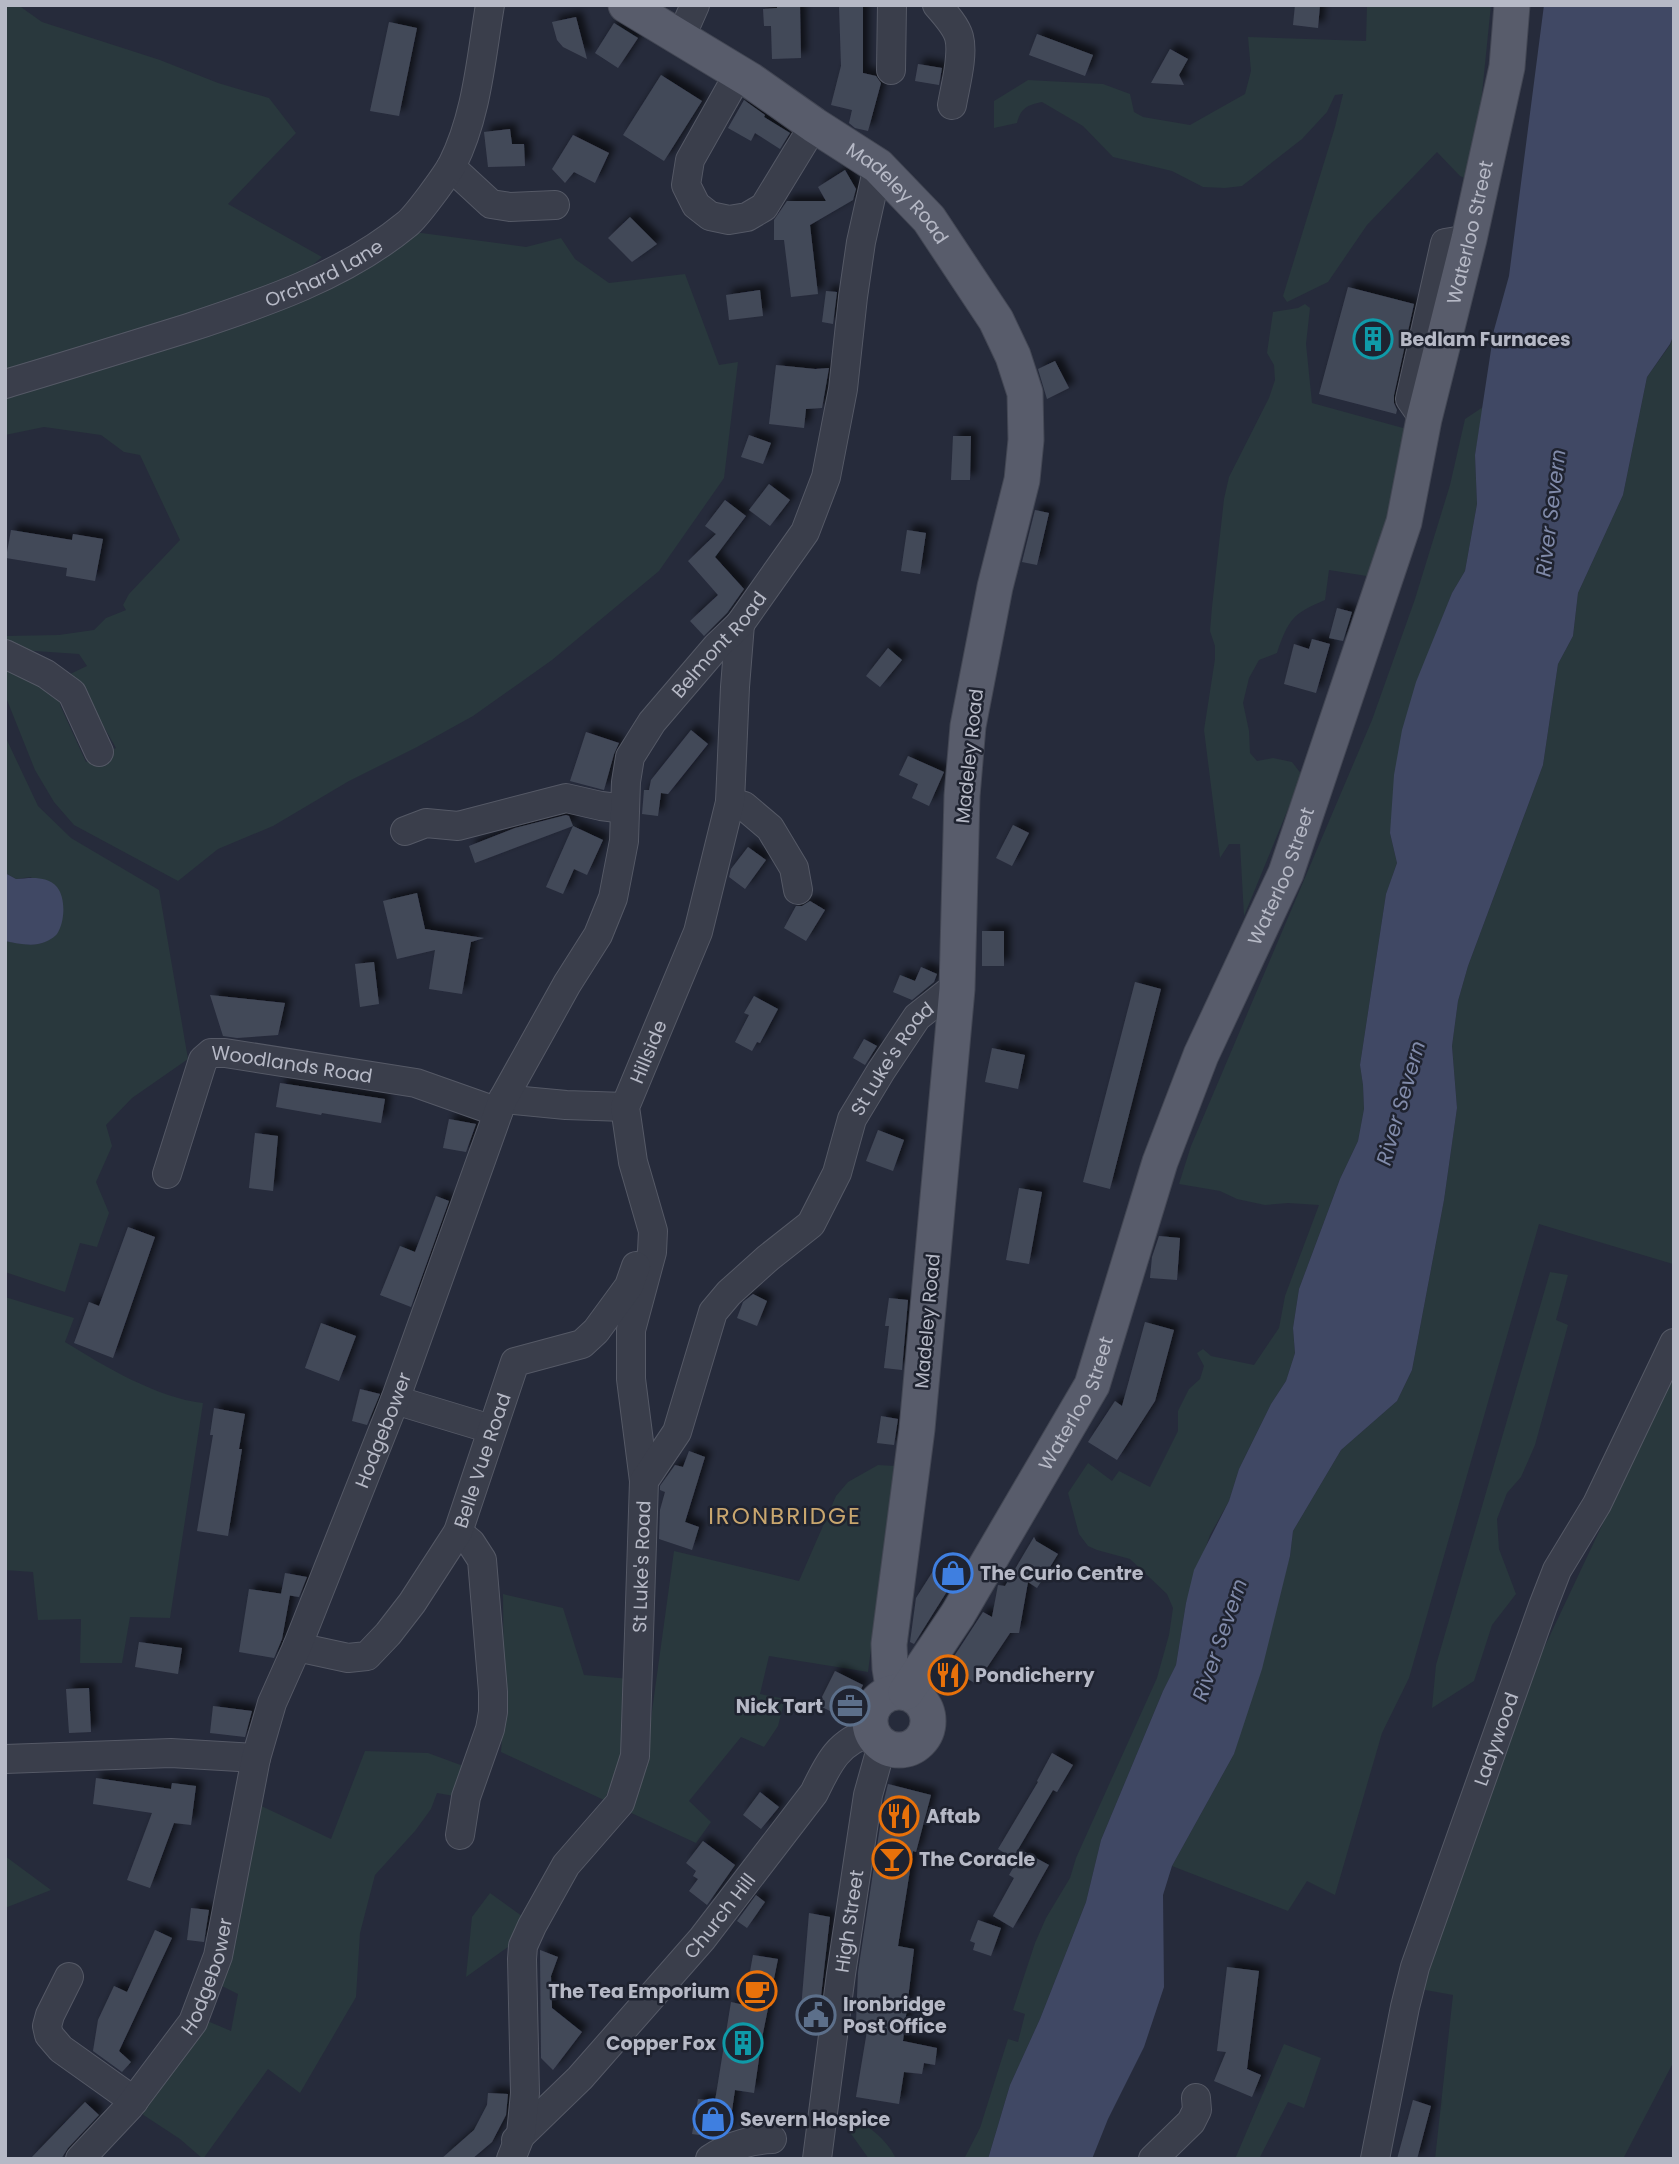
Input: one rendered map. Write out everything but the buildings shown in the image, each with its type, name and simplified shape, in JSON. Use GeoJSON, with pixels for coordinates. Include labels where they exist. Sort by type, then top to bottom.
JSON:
{"type":"FeatureCollection","features":[{"type":"Feature","properties":{"kind":"main road","name":"Madeley Road"},"geometry":{"type":"LineString","coordinates":[[626,5],[739,73],[878,166],[929,219],[996,320],[1013,356],[1025,393],[1026,440],[1022,480],[995,587],[968,726],[962,796],[957,989],[916,1429],[889,1644],[890,1668],[900,1692]]}},
{"type":"Feature","properties":{"kind":"main road","name":"Waterloo Street"},"geometry":{"type":"LineString","coordinates":[[900,1692],[958,1614],[1092,1385],[1160,1162],[1200,1055],[1286,873],[1404,522],[1424,419],[1469,239],[1507,67],[1512,5]]}},
{"type":"Feature","properties":{"kind":"main road"},"geometry":{"type":"LineString","coordinates":[[900,1692],[922,1702],[929,1719],[924,1737],[910,1749],[900,1751],[877,1739],[870,1724],[874,1707],[879,1700],[900,1692]]}},
{"type":"Feature","properties":{"kind":"street","name":"Orchard Lane"},"geometry":{"type":"LineString","coordinates":[[5,384],[109,354],[271,301],[369,251],[409,222],[451,167],[460,147],[476,92],[490,5]]}},
{"type":"Feature","properties":{"kind":"street"},"geometry":{"type":"LineString","coordinates":[[680,39],[695,5]]}},
{"type":"Feature","properties":{"kind":"street"},"geometry":{"type":"LineString","coordinates":[[891,70],[892,5]]}},
{"type":"Feature","properties":{"kind":"street"},"geometry":{"type":"LineString","coordinates":[[937,5],[960,37],[952,105]]}},
{"type":"Feature","properties":{"kind":"street"},"geometry":{"type":"LineString","coordinates":[[739,73],[690,160],[685,185],[696,205],[710,216],[729,220],[747,217],[764,207],[814,125]]}},
{"type":"Feature","properties":{"kind":"street","name":"Belmont Road"},"geometry":{"type":"LineString","coordinates":[[501,1105],[605,920],[613,898],[624,841],[627,763],[652,722],[740,624],[806,532],[825,477],[844,377],[861,242],[878,166]]}},
{"type":"Feature","properties":{"kind":"street"},"geometry":{"type":"LineString","coordinates":[[451,167],[491,204],[510,207],[555,205]]}},
{"type":"Feature","properties":{"kind":"street","name":"Hillside"},"geometry":{"type":"LineString","coordinates":[[644,1481],[631,1379],[631,1330],[652,1252],[653,1231],[633,1162],[625,1107],[698,932],[730,802],[734,687],[740,624]]}},
{"type":"Feature","properties":{"kind":"street"},"geometry":{"type":"LineString","coordinates":[[5,654],[46,674],[72,693],[99,752]]}},
{"type":"Feature","properties":{"kind":"street"},"geometry":{"type":"LineString","coordinates":[[405,831],[426,823],[458,826],[566,798],[625,809]]}},
{"type":"Feature","properties":{"kind":"street"},"geometry":{"type":"LineString","coordinates":[[730,802],[744,806],[769,828],[794,868],[798,890]]}},
{"type":"Feature","properties":{"kind":"street","name":"St Luke's Road"},"geometry":{"type":"LineString","coordinates":[[516,2146],[525,2093],[523,1946],[566,1865],[620,1803],[635,1756],[644,1481],[677,1433],[713,1312],[748,1275],[811,1224],[837,1173],[852,1119],[869,1090],[917,1017],[946,994],[957,989]]}},
{"type":"Feature","properties":{"kind":"street","name":"Woodlands Road"},"geometry":{"type":"LineString","coordinates":[[167,1174],[202,1060],[211,1054],[416,1083],[501,1105],[625,1107]]}},
{"type":"Feature","properties":{"kind":"street","name":"Hodgebower"},"geometry":{"type":"LineString","coordinates":[[80,2159],[134,2101],[193,2022],[218,1956],[256,1758],[272,1703],[297,1647],[395,1400],[501,1105]]}},
{"type":"Feature","properties":{"kind":"street","name":"Belle Vue Road"},"geometry":{"type":"LineString","coordinates":[[460,1835],[466,1797],[490,1729],[493,1692],[482,1560],[471,1543],[458,1532],[515,1362],[582,1344],[596,1331],[629,1286],[646,1239],[653,1231]]}},
{"type":"Feature","properties":{"kind":"street","name":"Ladywood"},"geometry":{"type":"LineString","coordinates":[[1375,2159],[1415,1967],[1543,1606],[1557,1570],[1597,1504],[1674,1343]]}},
{"type":"Feature","properties":{"kind":"street"},"geometry":{"type":"LineString","coordinates":[[395,1400],[491,1429]]}},
{"type":"Feature","properties":{"kind":"street"},"geometry":{"type":"LineString","coordinates":[[297,1647],[348,1658],[366,1657],[379,1645],[412,1603],[458,1532]]}},
{"type":"Feature","properties":{"kind":"street","name":"Church Hill"},"geometry":{"type":"LineString","coordinates":[[498,2159],[516,2146],[580,2078],[702,1939],[814,1793],[839,1749],[851,1739],[877,1739]]}},
{"type":"Feature","properties":{"kind":"street","name":"High Street"},"geometry":{"type":"LineString","coordinates":[[818,2149],[841,1974],[877,1739]]}},
{"type":"Feature","properties":{"kind":"street"},"geometry":{"type":"LineString","coordinates":[[5,1759],[171,1753],[256,1758]]}},
{"type":"Feature","properties":{"kind":"street"},"geometry":{"type":"LineString","coordinates":[[69,1977],[50,2015],[47,2026],[49,2035],[61,2049],[134,2101]]}},
{"type":"Feature","properties":{"kind":"street"},"geometry":{"type":"LineString","coordinates":[[1153,2159],[1192,2122],[1197,2110],[1196,2098]]}},
{"type":"Feature","properties":{"kind":"street"},"geometry":{"type":"LineString","coordinates":[[710,2159],[739,2144],[772,2139]]}},
{"type":"Feature","properties":{"kind":"shaded area"},"geometry":{"type":"Polygon","coordinates":[[[5,5],[18,5],[42,22],[269,98],[296,133],[228,204],[322,257],[309,268],[159,350],[306,300],[343,280],[414,232],[526,247],[561,238],[575,259],[609,283],[685,274],[719,365],[738,362],[724,478],[659,571],[552,660],[473,716],[349,781],[273,826],[218,849],[178,881],[74,825],[54,802],[35,770],[5,695],[5,659],[60,690],[60,705],[86,762],[116,748],[81,687],[68,675],[87,666],[79,654],[20,650],[5,644],[5,636],[59,635],[94,630],[106,618],[126,610],[123,605],[129,594],[180,540],[140,455],[124,452],[101,435],[44,427],[5,435],[5,5]]]}},
{"type":"Feature","properties":{"kind":"shaded area"},"geometry":{"type":"Polygon","coordinates":[[[1367,5],[1491,5],[1473,182],[1460,176],[1437,152],[1367,225],[1328,282],[1287,302],[1283,296],[1343,94],[1335,95],[1327,112],[1302,139],[1242,186],[1225,188],[1203,187],[1172,171],[1113,157],[1083,126],[1042,102],[1025,108],[1017,123],[994,128],[994,101],[1028,80],[1103,84],[1130,94],[1134,112],[1143,117],[1190,125],[1245,94],[1251,71],[1248,37],[1366,41],[1367,5]]]}},
{"type":"Feature","properties":{"kind":"shaded area"},"geometry":{"type":"Polygon","coordinates":[[[1305,304],[1310,308],[1306,344],[1312,403],[1414,431],[1373,577],[1329,570],[1325,600],[1293,619],[1277,653],[1259,660],[1249,678],[1243,703],[1250,753],[1257,761],[1273,758],[1292,762],[1302,775],[1244,916],[1240,844],[1229,844],[1220,858],[1204,730],[1215,659],[1215,646],[1210,631],[1212,607],[1224,499],[1229,477],[1269,398],[1275,380],[1274,365],[1267,353],[1273,312],[1298,308],[1305,304]]]}},
{"type":"Feature","properties":{"kind":"shaded area"},"geometry":{"type":"Polygon","coordinates":[[[1674,334],[1674,1278],[1673,1264],[1539,1224],[1409,1678],[1382,1733],[1335,1895],[1307,1881],[1288,1911],[1172,1866],[1234,1754],[1290,1556],[1293,1531],[1341,1450],[1397,1401],[1412,1370],[1444,1200],[1457,1108],[1452,1046],[1458,1001],[1468,966],[1543,765],[1558,664],[1573,636],[1578,593],[1623,495],[1647,377],[1670,345],[1674,334]]]}},
{"type":"Feature","properties":{"kind":"shaded area"},"geometry":{"type":"Polygon","coordinates":[[[1483,407],[1475,455],[1477,504],[1465,571],[1452,593],[1439,626],[1390,833],[1397,863],[1386,894],[1360,1065],[1364,1109],[1358,1141],[1340,1179],[1299,1289],[1293,1328],[1295,1353],[1286,1381],[1271,1404],[1239,1469],[1229,1501],[1210,1535],[1186,1603],[1176,1665],[1101,1840],[1086,1902],[1040,2019],[1010,2085],[988,2159],[964,2159],[980,2128],[1008,2039],[1018,2042],[1025,2014],[1013,2010],[1035,1943],[1046,1918],[1070,1878],[1076,1858],[1157,1678],[1169,1635],[1173,1608],[1167,1594],[1130,1559],[1088,1546],[1079,1534],[1068,1493],[1088,1463],[1112,1481],[1119,1471],[1150,1487],[1178,1431],[1178,1411],[1189,1389],[1200,1379],[1204,1366],[1197,1353],[1203,1349],[1211,1356],[1254,1365],[1279,1328],[1285,1296],[1319,1205],[1265,1205],[1237,1199],[1220,1191],[1179,1184],[1191,1146],[1372,720],[1415,599],[1450,485],[1465,419],[1483,407]]]}},
{"type":"Feature","properties":{"kind":"shaded area"},"geometry":{"type":"Polygon","coordinates":[[[5,736],[38,806],[71,838],[159,890],[188,1059],[132,1098],[106,1125],[112,1146],[96,1182],[109,1213],[97,1247],[80,1243],[65,1292],[5,1272],[5,941],[33,944],[47,941],[53,936],[62,918],[31,877],[16,879],[5,873],[5,736]]]}},
{"type":"Feature","properties":{"kind":"shaded area"},"geometry":{"type":"Polygon","coordinates":[[[1550,1272],[1568,1275],[1556,1320],[1568,1325],[1535,1445],[1521,1477],[1507,1493],[1497,1519],[1499,1549],[1516,1594],[1492,1625],[1474,1681],[1432,1708],[1436,1665],[1550,1272]]]}},
{"type":"Feature","properties":{"kind":"shaded area"},"geometry":{"type":"Polygon","coordinates":[[[5,1297],[74,1318],[65,1342],[149,1388],[203,1403],[170,1618],[130,1617],[122,1663],[80,1663],[81,1619],[38,1620],[33,1572],[5,1570],[5,1297]]]}},
{"type":"Feature","properties":{"kind":"shaded area"},"geometry":{"type":"Polygon","coordinates":[[[1674,1373],[1674,2061],[1623,2159],[1435,2159],[1453,1995],[1420,1989],[1526,1686],[1674,1373]]]}},
{"type":"Feature","properties":{"kind":"shaded area"},"geometry":{"type":"Polygon","coordinates":[[[878,1465],[895,1466],[868,1672],[769,1656],[760,1694],[785,1699],[778,1726],[764,1747],[741,1737],[689,1801],[711,1822],[696,1843],[627,1811],[645,1762],[674,1551],[799,1581],[836,1496],[848,1482],[878,1465]]]}},
{"type":"Feature","properties":{"kind":"shaded area"},"geometry":{"type":"Polygon","coordinates":[[[503,1594],[563,1608],[584,1675],[631,1679],[626,1756],[604,1800],[501,1752],[504,1709],[503,1594]]]}},
{"type":"Feature","properties":{"kind":"shaded area"},"geometry":{"type":"Polygon","coordinates":[[[365,1751],[428,1753],[466,1767],[454,1796],[437,1793],[431,1809],[415,1831],[375,1875],[360,1933],[356,1997],[300,2093],[268,2069],[203,2159],[180,2139],[142,2114],[191,2047],[205,2020],[231,2031],[238,1994],[220,1985],[255,1803],[331,1839],[365,1751]]]}},
{"type":"Feature","properties":{"kind":"shaded area"},"geometry":{"type":"Polygon","coordinates":[[[5,1856],[51,1890],[5,1908],[5,1856]]]}},
{"type":"Feature","properties":{"kind":"shaded area"},"geometry":{"type":"Polygon","coordinates":[[[490,1893],[526,1919],[512,1944],[466,1977],[472,1917],[490,1893]]]}},
{"type":"Feature","properties":{"kind":"shaded area"},"geometry":{"type":"Polygon","coordinates":[[[1284,2044],[1321,2058],[1304,2108],[1288,2102],[1259,2159],[1235,2159],[1284,2044]]]}},
{"type":"Feature","properties":{"kind":"shaded area"},"geometry":{"type":"Polygon","coordinates":[[[853,2121],[878,2135],[896,2159],[869,2159],[849,2131],[853,2121]]]}},
{"type":"Feature","properties":{"kind":"water","name":"River Severn"},"geometry":{"type":"Polygon","coordinates":[[[1544,5],[1674,5],[1674,334],[1647,377],[1623,495],[1578,593],[1573,636],[1558,664],[1543,765],[1468,966],[1458,1001],[1452,1046],[1457,1108],[1444,1200],[1412,1370],[1397,1401],[1341,1450],[1293,1531],[1290,1556],[1262,1669],[1234,1754],[1172,1866],[1163,1895],[1164,1987],[1144,2047],[1108,2119],[1092,2159],[988,2159],[1010,2085],[1040,2019],[1086,1902],[1101,1840],[1176,1665],[1194,1570],[1229,1501],[1239,1469],[1271,1404],[1286,1381],[1295,1353],[1293,1328],[1299,1289],[1340,1179],[1358,1141],[1364,1109],[1360,1065],[1386,894],[1397,863],[1390,833],[1394,775],[1402,730],[1416,682],[1452,593],[1465,571],[1477,504],[1475,455],[1494,330],[1509,276],[1544,5]]]}},
{"type":"Feature","properties":{"kind":"water"},"geometry":{"type":"Polygon","coordinates":[[[5,873],[16,879],[43,879],[57,887],[62,897],[63,917],[60,929],[53,938],[34,945],[5,941],[5,873]]]}},
{"type":"Feature","properties":{"kind":"place","name":"Bedlam Furnaces"},"geometry":{"type":"Point","coordinates":[1373,339]}},
{"type":"Feature","properties":{"kind":"place","name":"The Curio Centre"},"geometry":{"type":"Point","coordinates":[953,1573]}},
{"type":"Feature","properties":{"kind":"place","name":"Pondicherry"},"geometry":{"type":"Point","coordinates":[948,1675]}},
{"type":"Feature","properties":{"kind":"place","name":"Nick Tart"},"geometry":{"type":"Point","coordinates":[850,1706]}},
{"type":"Feature","properties":{"kind":"place","name":"Aftab"},"geometry":{"type":"Point","coordinates":[899,1816]}},
{"type":"Feature","properties":{"kind":"place","name":"The Coracle"},"geometry":{"type":"Point","coordinates":[892,1859]}},
{"type":"Feature","properties":{"kind":"place","name":"The Tea Emporium"},"geometry":{"type":"Point","coordinates":[757,1991]}},
{"type":"Feature","properties":{"kind":"place","name":"Ironbridge Post Office"},"geometry":{"type":"Point","coordinates":[816,2015]}},
{"type":"Feature","properties":{"kind":"place","name":"Copper Fox"},"geometry":{"type":"Point","coordinates":[743,2043]}},
{"type":"Feature","properties":{"kind":"place","name":"Severn Hospice"},"geometry":{"type":"Point","coordinates":[713,2119]}},
{"type":"Feature","properties":{"kind":"district","name":"IRONBRIDGE"},"geometry":{"type":"Point","coordinates":[785,1516]}}]}
